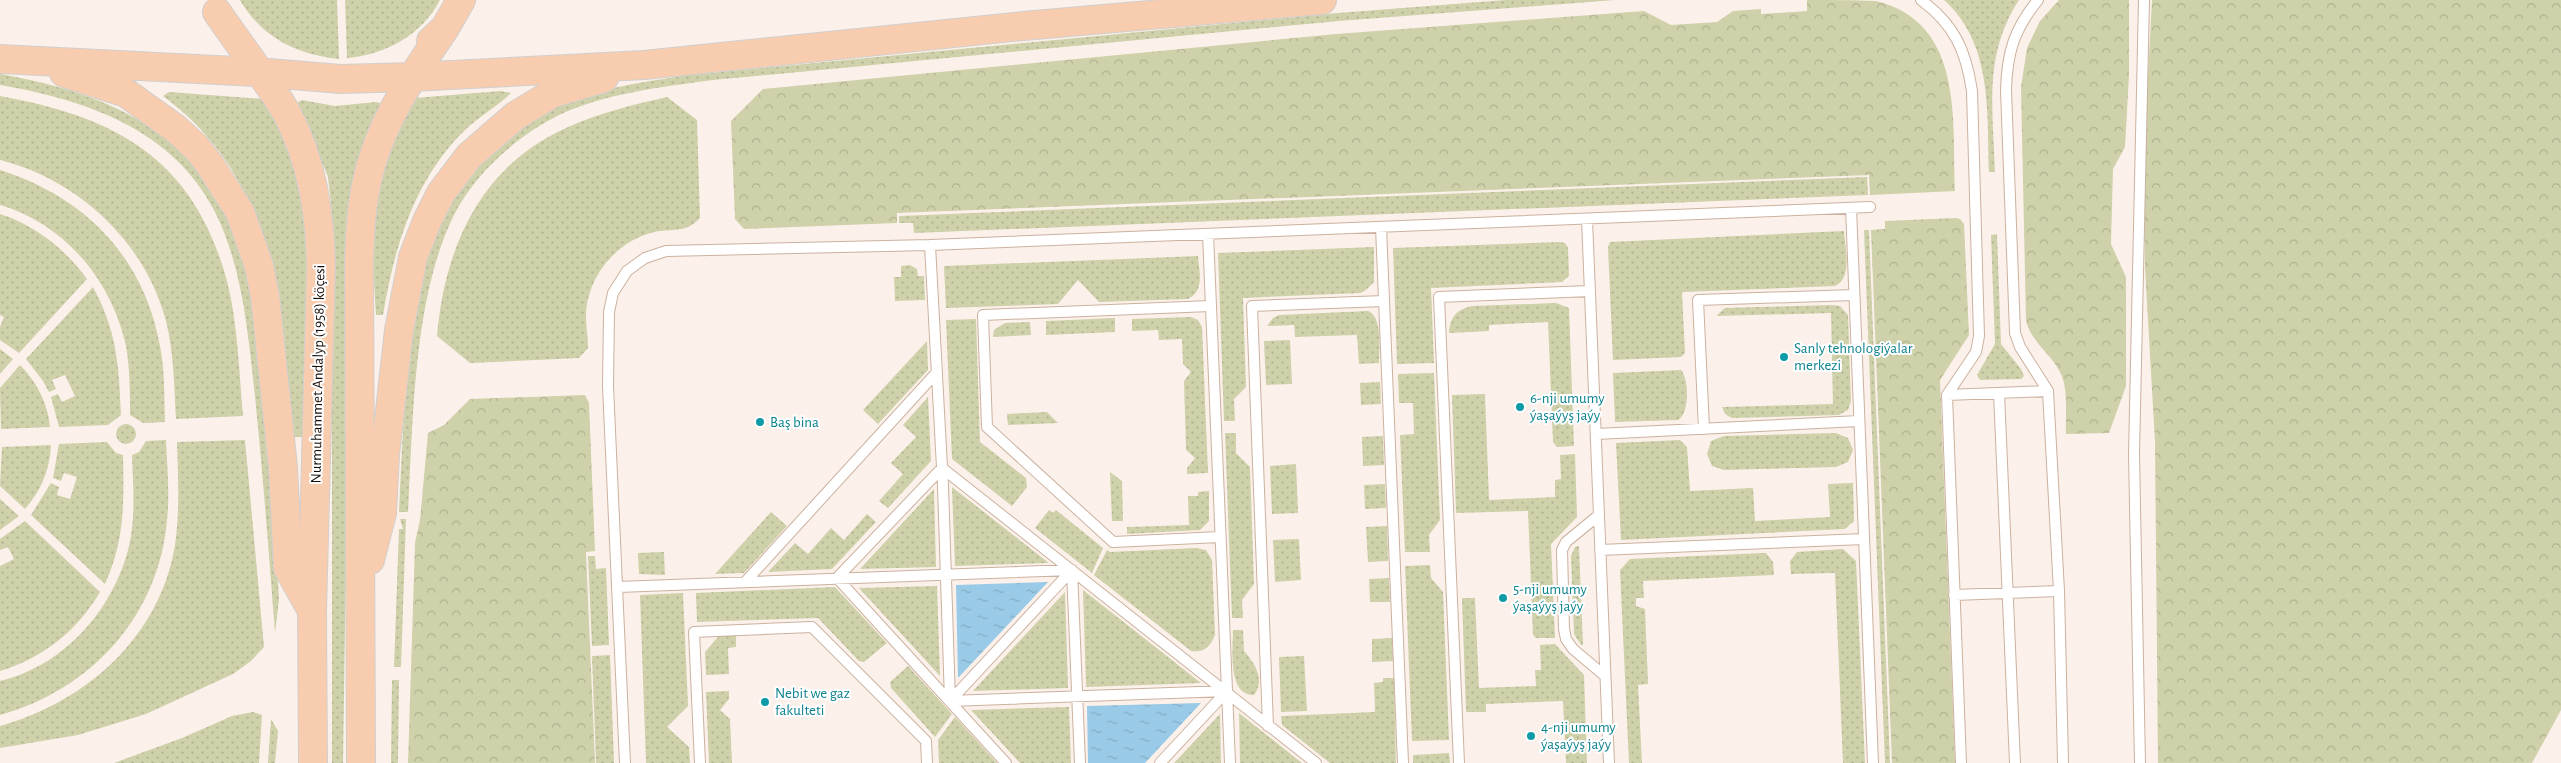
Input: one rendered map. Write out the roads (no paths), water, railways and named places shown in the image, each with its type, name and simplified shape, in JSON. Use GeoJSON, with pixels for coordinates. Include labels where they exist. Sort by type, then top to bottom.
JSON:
{"type":"FeatureCollection","features":[{"type":"Feature","properties":{"kind":"main road"},"geometry":{"type":"LineString","coordinates":[[361,763],[359,262],[363,206],[367,180],[391,115],[412,77],[445,28],[460,0]]}},
{"type":"Feature","properties":{"kind":"main road"},"geometry":{"type":"LineString","coordinates":[[0,59],[27,62],[257,72],[340,79],[412,77],[644,65],[1023,26],[1322,0]]}},
{"type":"Feature","properties":{"kind":"main road"},"geometry":{"type":"LineString","coordinates":[[214,6],[242,43],[274,64],[302,72],[340,79],[387,70],[419,53],[445,28]]}},
{"type":"Feature","properties":{"kind":"main road","name":"Nurmuhammet Andalyp (1958) köçesi"},"geometry":{"type":"LineString","coordinates":[[214,6],[257,72],[278,98],[306,158],[318,218],[320,266],[312,612],[313,763]]}},
{"type":"Feature","properties":{"kind":"main road"},"geometry":{"type":"LineString","coordinates":[[27,62],[126,93],[158,114],[196,146],[226,188],[240,212],[259,266],[265,296],[283,467],[288,568],[312,612]]}},
{"type":"Feature","properties":{"kind":"main road"},"geometry":{"type":"LineString","coordinates":[[360,598],[382,513],[385,454],[399,330],[412,257],[441,193],[469,156],[515,116],[553,94],[644,65]]}},
{"type":"Feature","properties":{"kind":"lane"},"geometry":{"type":"LineString","coordinates":[[1921,0],[1943,20],[1958,40],[1967,62],[1972,91],[1979,336],[1976,352],[1946,395],[1961,763]]}},
{"type":"Feature","properties":{"kind":"lane"},"geometry":{"type":"LineString","coordinates":[[2038,0],[2013,39],[2007,63],[2006,90],[2016,333],[2020,348],[2048,391],[2059,591],[2063,763]]}},
{"type":"Feature","properties":{"kind":"lane"},"geometry":{"type":"LineString","coordinates":[[2140,763],[2134,454],[2144,0]]}},
{"type":"Feature","properties":{"kind":"lane"},"geometry":{"type":"LineString","coordinates":[[625,763],[608,386],[608,312],[613,293],[628,271],[645,258],[666,251],[930,245],[1870,207]]}},
{"type":"Feature","properties":{"kind":"lane"},"geometry":{"type":"LineString","coordinates":[[1851,208],[1873,763]]}},
{"type":"Feature","properties":{"kind":"lane"},"geometry":{"type":"LineString","coordinates":[[1587,219],[1609,763]]}},
{"type":"Feature","properties":{"kind":"lane"},"geometry":{"type":"LineString","coordinates":[[1381,227],[1404,763]]}},
{"type":"Feature","properties":{"kind":"lane"},"geometry":{"type":"LineString","coordinates":[[1208,234],[1230,763]]}},
{"type":"Feature","properties":{"kind":"lane"},"geometry":{"type":"LineString","coordinates":[[930,245],[942,468],[950,702]]}},
{"type":"Feature","properties":{"kind":"lane"},"geometry":{"type":"LineString","coordinates":[[1459,763],[1439,297],[1590,291]]}},
{"type":"Feature","properties":{"kind":"lane"},"geometry":{"type":"LineString","coordinates":[[1704,429],[1698,300],[1854,295]]}},
{"type":"Feature","properties":{"kind":"lane"},"geometry":{"type":"LineString","coordinates":[[1268,726],[1252,306],[1384,301]]}},
{"type":"Feature","properties":{"kind":"lane"},"geometry":{"type":"LineString","coordinates":[[1211,306],[982,315],[987,427],[1113,542],[1220,537]]}},
{"type":"Feature","properties":{"kind":"lane"},"geometry":{"type":"LineString","coordinates":[[746,582],[937,372]]}},
{"type":"Feature","properties":{"kind":"lane"},"geometry":{"type":"LineString","coordinates":[[1946,395],[2048,391]]}},
{"type":"Feature","properties":{"kind":"lane"},"geometry":{"type":"LineString","coordinates":[[1999,393],[2015,763]]}},
{"type":"Feature","properties":{"kind":"lane"},"geometry":{"type":"LineString","coordinates":[[1596,434],[1859,421]]}},
{"type":"Feature","properties":{"kind":"lane"},"geometry":{"type":"LineString","coordinates":[[942,468],[1316,763]]}},
{"type":"Feature","properties":{"kind":"lane"},"geometry":{"type":"LineString","coordinates":[[837,578],[942,468]]}},
{"type":"Feature","properties":{"kind":"lane"},"geometry":{"type":"LineString","coordinates":[[1599,515],[1566,542],[1560,558],[1566,639],[1573,649],[1605,676]]}},
{"type":"Feature","properties":{"kind":"lane"},"geometry":{"type":"LineString","coordinates":[[1600,550],[1864,539]]}},
{"type":"Feature","properties":{"kind":"lane"},"geometry":{"type":"LineString","coordinates":[[618,587],[1072,570]]}},
{"type":"Feature","properties":{"kind":"lane"},"geometry":{"type":"LineString","coordinates":[[1072,570],[1080,763]]}},
{"type":"Feature","properties":{"kind":"lane"},"geometry":{"type":"LineString","coordinates":[[950,702],[1072,570]]}},
{"type":"Feature","properties":{"kind":"lane"},"geometry":{"type":"LineString","coordinates":[[837,578],[1006,763]]}},
{"type":"Feature","properties":{"kind":"lane"},"geometry":{"type":"LineString","coordinates":[[1954,595],[2059,591]]}},
{"type":"Feature","properties":{"kind":"lane"},"geometry":{"type":"LineString","coordinates":[[700,763],[694,632],[812,627],[926,741],[927,763]]}},
{"type":"Feature","properties":{"kind":"lane"},"geometry":{"type":"LineString","coordinates":[[950,702],[1226,691]]}},
{"type":"Feature","properties":{"kind":"lane"},"geometry":{"type":"LineString","coordinates":[[1160,763],[1226,691]]}},
{"type":"Feature","properties":{"kind":"water"},"geometry":{"type":"Polygon","coordinates":[[[1048,582],[958,678],[956,585],[1048,582]]]}},
{"type":"Feature","properties":{"kind":"water"},"geometry":{"type":"Polygon","coordinates":[[[1201,703],[1145,763],[1088,763],[1087,706],[1201,703]]]}},
{"type":"Feature","properties":{"kind":"place","name":"Sanly tehnologiýalar merkezi"},"geometry":{"type":"Point","coordinates":[1784,357]}},
{"type":"Feature","properties":{"kind":"place","name":"6-nji umumy ýaşaýyş jaýy"},"geometry":{"type":"Point","coordinates":[1520,407]}},
{"type":"Feature","properties":{"kind":"place","name":"Baş bina"},"geometry":{"type":"Point","coordinates":[760,422]}},
{"type":"Feature","properties":{"kind":"place","name":"5-nji umumy ýaşaýyş jaýy"},"geometry":{"type":"Point","coordinates":[1503,598]}},
{"type":"Feature","properties":{"kind":"place","name":"Nebit we gaz fakulteti"},"geometry":{"type":"Point","coordinates":[765,702]}},
{"type":"Feature","properties":{"kind":"place","name":"4-nji umumy ýaşaýyş jaýy"},"geometry":{"type":"Point","coordinates":[1531,736]}}]}
